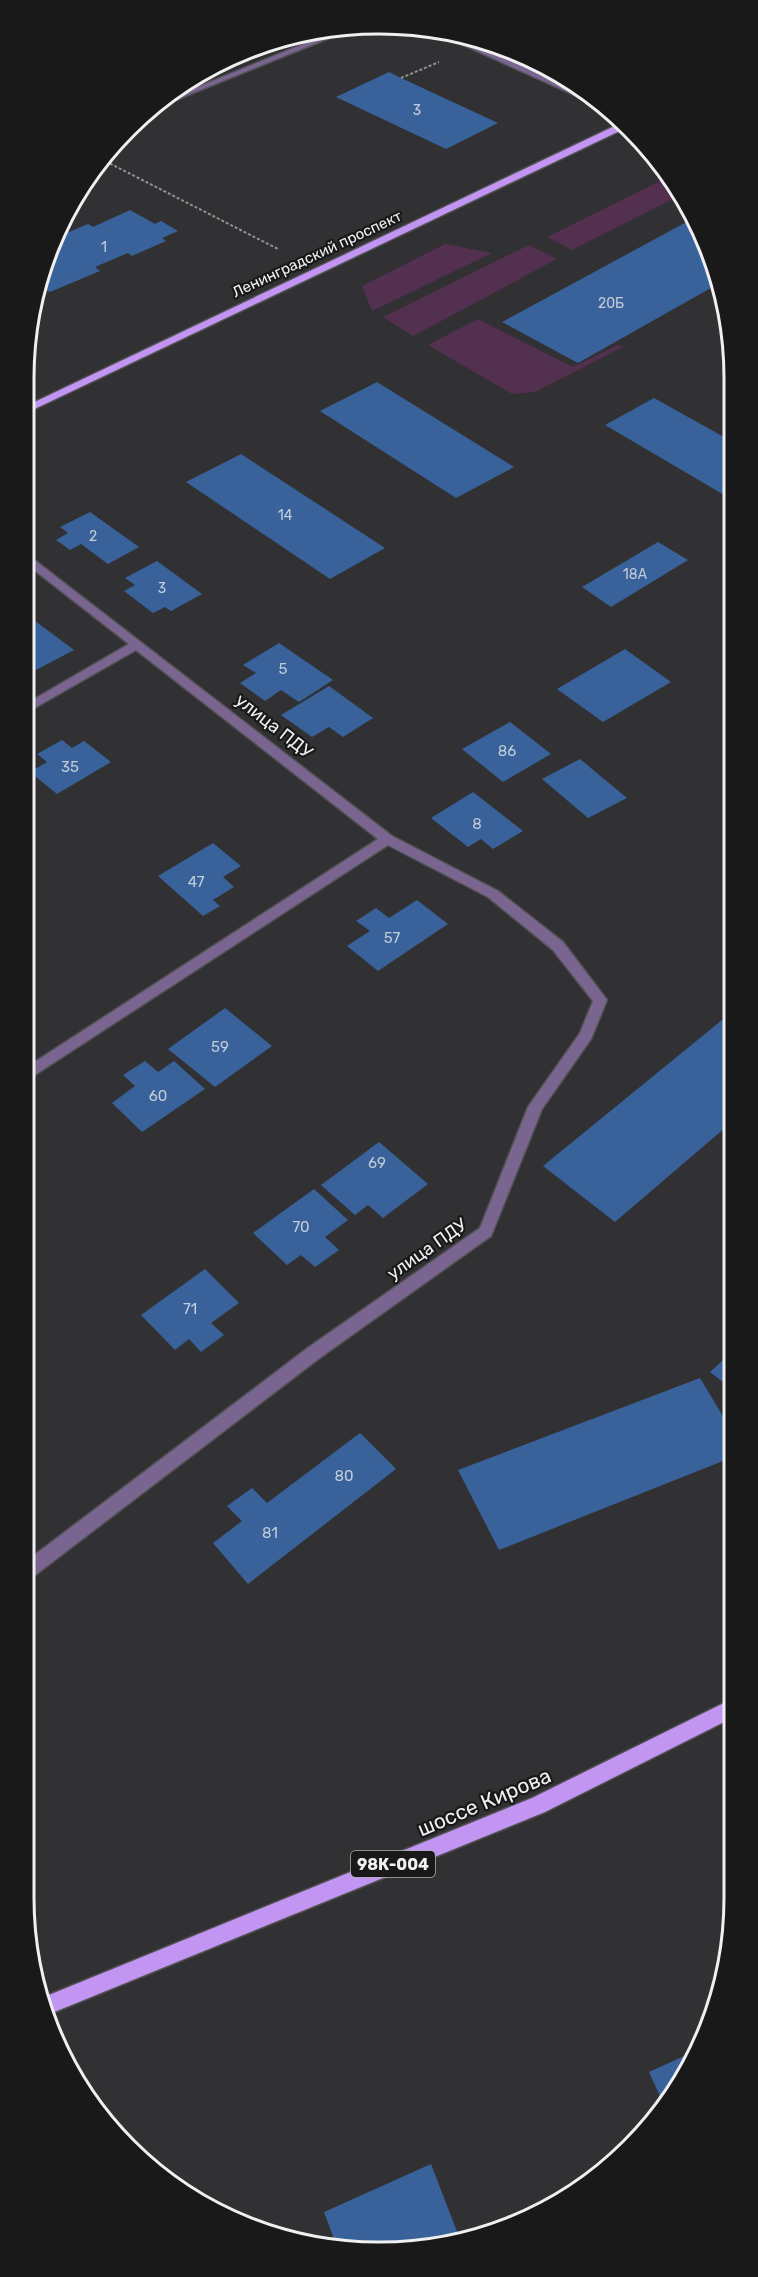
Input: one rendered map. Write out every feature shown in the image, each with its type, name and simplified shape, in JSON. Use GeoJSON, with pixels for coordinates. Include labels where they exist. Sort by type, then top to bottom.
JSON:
{"type":"FeatureCollection","features":[{"type":"Feature","properties":{"kind":"main road","name":"Ленинградский проспект"},"geometry":{"type":"LineString","coordinates":[[34,406],[616,129]]}},
{"type":"Feature","properties":{"kind":"main road","name":"шоссе Кирова"},"geometry":{"type":"LineString","coordinates":[[51,2003],[538,1805],[724,1712]]}},
{"type":"Feature","properties":{"kind":"street"},"geometry":{"type":"LineString","coordinates":[[186,95],[323,39]]}},
{"type":"Feature","properties":{"kind":"street"},"geometry":{"type":"LineString","coordinates":[[492,54],[550,80]]}},
{"type":"Feature","properties":{"kind":"street","name":"улица ПДУ"},"geometry":{"type":"LineString","coordinates":[[34,564],[387,839],[494,894],[558,946],[600,1000],[586,1035],[535,1107],[486,1232],[315,1352],[34,1565]]}},
{"type":"Feature","properties":{"kind":"street"},"geometry":{"type":"LineString","coordinates":[[34,704],[137,644]]}},
{"type":"Feature","properties":{"kind":"street"},"geometry":{"type":"LineString","coordinates":[[34,1069],[387,839]]}},
{"type":"Feature","properties":{"kind":"path"},"geometry":{"type":"LineString","coordinates":[[111,163],[281,251]]}},
{"type":"Feature","properties":{"kind":"shaded area"},"geometry":{"type":"Polygon","coordinates":[[[660,181],[672,199],[572,250],[547,237],[660,181]]]}},
{"type":"Feature","properties":{"kind":"shaded area"},"geometry":{"type":"Polygon","coordinates":[[[445,244],[492,253],[372,311],[362,286],[445,244]]]}},
{"type":"Feature","properties":{"kind":"shaded area"},"geometry":{"type":"Polygon","coordinates":[[[529,245],[557,259],[413,336],[383,317],[529,245]]]}},
{"type":"Feature","properties":{"kind":"shaded area"},"geometry":{"type":"Polygon","coordinates":[[[478,319],[573,367],[618,345],[623,347],[535,392],[512,394],[428,345],[478,319]]]}},
{"type":"Feature","properties":{"kind":"building"},"geometry":{"type":"Polygon","coordinates":[[[389,72],[498,123],[446,149],[336,97],[389,72]]]}},
{"type":"Feature","properties":{"kind":"building"},"geometry":{"type":"Polygon","coordinates":[[[130,210],[155,224],[161,221],[178,231],[162,238],[166,241],[132,256],[128,253],[95,267],[100,271],[50,292],[46,290],[67,233],[88,224],[93,227],[130,210]]]}},
{"type":"Feature","properties":{"kind":"building"},"geometry":{"type":"Polygon","coordinates":[[[686,223],[711,288],[578,363],[502,322],[686,223]]]}},
{"type":"Feature","properties":{"kind":"building"},"geometry":{"type":"Polygon","coordinates":[[[377,382],[514,467],[456,498],[320,411],[377,382]]]}},
{"type":"Feature","properties":{"kind":"building"},"geometry":{"type":"Polygon","coordinates":[[[654,398],[724,437],[724,495],[605,425],[654,398]]]}},
{"type":"Feature","properties":{"kind":"building"},"geometry":{"type":"Polygon","coordinates":[[[241,454],[385,548],[330,579],[186,482],[241,454]]]}},
{"type":"Feature","properties":{"kind":"building"},"geometry":{"type":"Polygon","coordinates":[[[90,512],[139,547],[108,564],[81,544],[70,550],[56,540],[68,533],[60,527],[90,512]]]}},
{"type":"Feature","properties":{"kind":"building"},"geometry":{"type":"Polygon","coordinates":[[[658,542],[688,560],[611,607],[582,587],[658,542]]]}},
{"type":"Feature","properties":{"kind":"building"},"geometry":{"type":"Polygon","coordinates":[[[157,561],[202,594],[171,611],[165,607],[153,613],[124,591],[135,585],[125,578],[157,561]]]}},
{"type":"Feature","properties":{"kind":"building"},"geometry":{"type":"Polygon","coordinates":[[[34,620],[74,650],[36,670],[34,668],[34,620]]]}},
{"type":"Feature","properties":{"kind":"building"},"geometry":{"type":"Polygon","coordinates":[[[279,643],[333,680],[299,702],[281,690],[265,701],[240,683],[256,673],[243,665],[279,643]]]}},
{"type":"Feature","properties":{"kind":"building"},"geometry":{"type":"Polygon","coordinates":[[[625,649],[671,682],[603,722],[557,689],[625,649]]]}},
{"type":"Feature","properties":{"kind":"building"},"geometry":{"type":"Polygon","coordinates":[[[329,686],[373,718],[343,737],[329,727],[312,737],[281,715],[329,686]]]}},
{"type":"Feature","properties":{"kind":"building"},"geometry":{"type":"Polygon","coordinates":[[[510,722],[551,754],[503,782],[462,749],[510,722]]]}},
{"type":"Feature","properties":{"kind":"building"},"geometry":{"type":"Polygon","coordinates":[[[62,740],[72,748],[84,741],[111,762],[57,794],[34,775],[34,770],[47,762],[37,754],[62,740]]]}},
{"type":"Feature","properties":{"kind":"building"},"geometry":{"type":"Polygon","coordinates":[[[580,759],[627,798],[588,818],[542,779],[580,759]]]}},
{"type":"Feature","properties":{"kind":"building"},"geometry":{"type":"Polygon","coordinates":[[[473,792],[523,831],[493,849],[481,839],[468,847],[431,818],[473,792]]]}},
{"type":"Feature","properties":{"kind":"building"},"geometry":{"type":"Polygon","coordinates":[[[213,843],[241,866],[223,877],[234,887],[213,900],[220,906],[203,916],[158,876],[213,843]]]}},
{"type":"Feature","properties":{"kind":"building"},"geometry":{"type":"Polygon","coordinates":[[[417,900],[448,924],[378,971],[347,946],[370,931],[356,921],[376,908],[389,918],[417,900]]]}},
{"type":"Feature","properties":{"kind":"building"},"geometry":{"type":"Polygon","coordinates":[[[225,1008],[272,1046],[215,1087],[168,1049],[225,1008]]]}},
{"type":"Feature","properties":{"kind":"building"},"geometry":{"type":"Polygon","coordinates":[[[722,1020],[724,1021],[724,1129],[615,1222],[543,1166],[722,1020]]]}},
{"type":"Feature","properties":{"kind":"building"},"geometry":{"type":"Polygon","coordinates":[[[145,1061],[158,1072],[174,1061],[205,1089],[142,1132],[112,1103],[135,1086],[123,1075],[145,1061]]]}},
{"type":"Feature","properties":{"kind":"building"},"geometry":{"type":"Polygon","coordinates":[[[379,1142],[428,1184],[383,1218],[368,1205],[355,1215],[321,1185],[379,1142]]]}},
{"type":"Feature","properties":{"kind":"building"},"geometry":{"type":"Polygon","coordinates":[[[314,1189],[348,1220],[325,1237],[339,1250],[315,1267],[301,1255],[287,1265],[253,1233],[314,1189]]]}},
{"type":"Feature","properties":{"kind":"building"},"geometry":{"type":"Polygon","coordinates":[[[205,1269],[239,1303],[211,1323],[224,1335],[201,1352],[189,1339],[175,1350],[141,1315],[205,1269]]]}},
{"type":"Feature","properties":{"kind":"building"},"geometry":{"type":"Polygon","coordinates":[[[724,1359],[724,1383],[710,1372],[724,1359]]]}},
{"type":"Feature","properties":{"kind":"building"},"geometry":{"type":"Polygon","coordinates":[[[700,1378],[724,1418],[724,1461],[499,1550],[458,1470],[700,1378]]]}},
{"type":"Feature","properties":{"kind":"building"},"geometry":{"type":"Polygon","coordinates":[[[360,1433],[396,1469],[248,1584],[213,1543],[242,1521],[227,1506],[252,1488],[267,1503],[360,1433]]]}},
{"type":"Feature","properties":{"kind":"building"},"geometry":{"type":"Polygon","coordinates":[[[685,2056],[660,2096],[649,2072],[685,2056]]]}},
{"type":"Feature","properties":{"kind":"building"},"geometry":{"type":"Polygon","coordinates":[[[431,2164],[458,2233],[402,2242],[334,2240],[324,2212],[431,2164]]]}}]}
